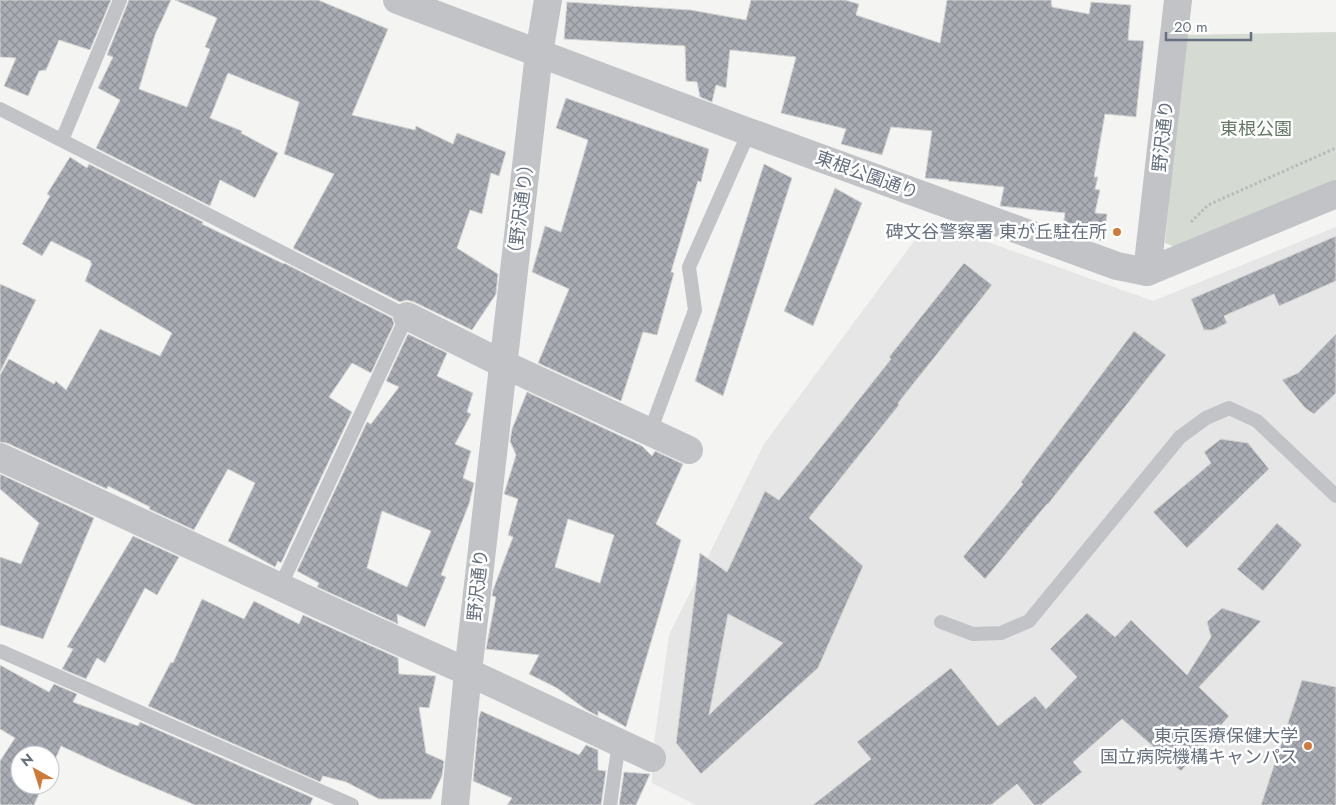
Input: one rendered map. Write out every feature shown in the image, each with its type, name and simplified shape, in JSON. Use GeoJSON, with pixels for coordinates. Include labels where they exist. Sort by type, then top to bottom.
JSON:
{"type":"FeatureCollection","features":[{"type":"Feature","properties":{"kind":"street","name":"東根公園通り"},"geometry":{"type":"LineString","coordinates":[[397,0],[749,132],[1117,266],[1148,272]]}},
{"type":"Feature","properties":{"kind":"street","name":"（野沢通り）"},"geometry":{"type":"LineString","coordinates":[[503,364],[538,53],[548,0]]}},
{"type":"Feature","properties":{"kind":"street","name":"野沢通り"},"geometry":{"type":"LineString","coordinates":[[1148,272],[1178,0]]}},
{"type":"Feature","properties":{"kind":"street"},"geometry":{"type":"LineString","coordinates":[[1148,272],[1336,194]]}},
{"type":"Feature","properties":{"kind":"street"},"geometry":{"type":"LineString","coordinates":[[407,316],[503,364],[689,450]]}},
{"type":"Feature","properties":{"kind":"street","name":"野沢通り"},"geometry":{"type":"LineString","coordinates":[[455,805],[503,364]]}},
{"type":"Feature","properties":{"kind":"street"},"geometry":{"type":"LineString","coordinates":[[0,458],[652,758]]}},
{"type":"Feature","properties":{"kind":"lane"},"geometry":{"type":"LineString","coordinates":[[62,140],[120,0]]}},
{"type":"Feature","properties":{"kind":"lane"},"geometry":{"type":"LineString","coordinates":[[0,109],[407,316],[280,587]]}},
{"type":"Feature","properties":{"kind":"lane"},"geometry":{"type":"LineString","coordinates":[[650,432],[695,310],[689,267],[749,132]]}},
{"type":"Feature","properties":{"kind":"lane"},"geometry":{"type":"LineString","coordinates":[[941,622],[973,634],[1001,633],[1029,621],[1180,438],[1206,418],[1229,408],[1257,421],[1336,496]]}},
{"type":"Feature","properties":{"kind":"lane"},"geometry":{"type":"LineString","coordinates":[[0,651],[352,805]]}},
{"type":"Feature","properties":{"kind":"lane"},"geometry":{"type":"LineString","coordinates":[[610,805],[619,742]]}},
{"type":"Feature","properties":{"kind":"path"},"geometry":{"type":"LineString","coordinates":[[1189,224],[1208,205],[1336,148]]}},
{"type":"Feature","properties":{"kind":"shaded area"},"geometry":{"type":"Polygon","coordinates":[[[929,221],[1153,301],[1336,227],[1336,805],[696,805],[652,783],[652,758],[669,635],[764,444],[929,221]]]}},
{"type":"Feature","properties":{"kind":"green space","name":"東根公園"},"geometry":{"type":"Polygon","coordinates":[[[1336,32],[1336,185],[1182,250],[1165,243],[1184,35],[1336,32]]]}},
{"type":"Feature","properties":{"kind":"building"},"geometry":{"type":"Polygon","coordinates":[[[0,0],[111,0],[90,50],[59,40],[46,70],[39,71],[28,96],[4,86],[16,58],[0,57],[0,0]]]}},
{"type":"Feature","properties":{"kind":"building"},"geometry":{"type":"Polygon","coordinates":[[[129,0],[171,0],[155,35],[139,89],[187,107],[210,49],[205,47],[217,18],[175,0],[318,0],[388,29],[352,115],[415,130],[416,126],[453,144],[457,133],[506,152],[499,176],[491,173],[482,214],[470,210],[457,248],[498,274],[496,294],[472,330],[414,302],[407,300],[400,302],[293,248],[334,174],[284,154],[299,102],[228,73],[210,118],[242,131],[241,133],[278,153],[255,198],[220,180],[210,206],[96,148],[120,100],[98,88],[113,57],[107,55],[129,0]]]}},
{"type":"Feature","properties":{"kind":"building"},"geometry":{"type":"Polygon","coordinates":[[[751,0],[845,0],[859,4],[856,15],[940,43],[947,0],[1051,0],[1052,7],[1089,14],[1091,2],[1131,5],[1128,40],[1144,41],[1136,117],[1105,114],[1094,177],[1098,177],[1095,189],[1100,190],[1095,213],[1107,214],[1104,241],[1088,239],[1073,233],[1073,228],[1063,226],[1065,213],[1000,206],[1004,187],[925,178],[932,131],[891,127],[882,155],[841,144],[846,129],[781,113],[796,57],[730,50],[726,88],[716,85],[712,102],[700,97],[697,82],[686,81],[685,46],[564,39],[567,2],[691,10],[746,20],[751,0]]]}},
{"type":"Feature","properties":{"kind":"building"},"geometry":{"type":"Polygon","coordinates":[[[566,98],[709,149],[701,182],[698,181],[671,272],[674,273],[657,335],[643,332],[621,401],[538,363],[569,289],[532,272],[545,226],[561,232],[588,140],[556,128],[566,98]]]}},
{"type":"Feature","properties":{"kind":"building"},"geometry":{"type":"Polygon","coordinates":[[[70,157],[87,168],[89,164],[203,222],[202,224],[392,318],[394,324],[371,373],[352,363],[329,397],[352,412],[281,563],[278,561],[275,567],[228,541],[255,483],[228,469],[194,530],[149,509],[150,507],[108,486],[107,489],[7,443],[0,442],[0,375],[9,359],[54,384],[56,381],[66,390],[100,329],[160,356],[172,333],[85,281],[92,263],[90,263],[91,261],[51,241],[42,256],[22,244],[50,196],[47,194],[70,157]]]}},
{"type":"Feature","properties":{"kind":"building"},"geometry":{"type":"Polygon","coordinates":[[[764,164],[792,178],[723,396],[695,381],[764,164]]]}},
{"type":"Feature","properties":{"kind":"building"},"geometry":{"type":"Polygon","coordinates":[[[835,188],[862,203],[813,326],[784,311],[835,188]]]}},
{"type":"Feature","properties":{"kind":"building"},"geometry":{"type":"Polygon","coordinates":[[[1336,236],[1336,281],[1279,306],[1274,294],[1224,316],[1227,323],[1213,330],[1204,330],[1191,299],[1336,236]]]}},
{"type":"Feature","properties":{"kind":"building"},"geometry":{"type":"Polygon","coordinates":[[[964,263],[992,285],[809,518],[863,566],[818,668],[701,774],[676,743],[700,553],[727,572],[765,491],[779,500],[891,359],[889,357],[964,263]],[[728,614],[709,715],[783,643],[728,614]]]}},
{"type":"Feature","properties":{"kind":"building"},"geometry":{"type":"Polygon","coordinates":[[[0,284],[36,300],[0,372],[0,284]]]}},
{"type":"Feature","properties":{"kind":"building"},"geometry":{"type":"Polygon","coordinates":[[[1134,331],[1166,355],[1048,504],[985,579],[963,557],[1023,484],[1021,482],[1134,331]]]}},
{"type":"Feature","properties":{"kind":"building"},"geometry":{"type":"Polygon","coordinates":[[[408,334],[447,353],[437,376],[473,393],[467,412],[471,414],[455,444],[471,451],[463,478],[474,483],[469,504],[441,575],[446,577],[425,627],[397,614],[398,624],[317,587],[319,583],[297,571],[367,422],[371,424],[399,387],[386,381],[408,334]],[[382,511],[367,568],[407,587],[431,531],[382,511]]]}},
{"type":"Feature","properties":{"kind":"building"},"geometry":{"type":"Polygon","coordinates":[[[1336,334],[1336,393],[1314,414],[1305,408],[1282,380],[1298,373],[1336,334]]]}},
{"type":"Feature","properties":{"kind":"building"},"geometry":{"type":"Polygon","coordinates":[[[527,392],[642,446],[652,456],[655,451],[683,464],[656,524],[681,540],[626,727],[598,711],[598,716],[585,709],[557,688],[529,674],[539,655],[486,649],[496,597],[492,596],[493,590],[513,537],[508,535],[518,499],[504,494],[516,455],[510,441],[512,429],[527,392]],[[568,519],[555,567],[600,583],[614,535],[568,519]]]}},
{"type":"Feature","properties":{"kind":"building"},"geometry":{"type":"Polygon","coordinates":[[[1221,439],[1248,443],[1269,469],[1187,548],[1153,512],[1211,463],[1204,452],[1221,439]]]}},
{"type":"Feature","properties":{"kind":"building"},"geometry":{"type":"Polygon","coordinates":[[[0,474],[94,518],[43,639],[0,625],[0,557],[21,564],[39,523],[0,489],[0,474]]]}},
{"type":"Feature","properties":{"kind":"building"},"geometry":{"type":"Polygon","coordinates":[[[1277,523],[1302,545],[1263,591],[1237,569],[1277,523]]]}},
{"type":"Feature","properties":{"kind":"building"},"geometry":{"type":"Polygon","coordinates":[[[133,536],[179,557],[157,595],[145,588],[105,663],[97,658],[86,679],[62,669],[73,649],[67,647],[133,536]]]}},
{"type":"Feature","properties":{"kind":"building"},"geometry":{"type":"Polygon","coordinates":[[[202,599],[244,619],[254,601],[299,624],[303,615],[398,658],[399,674],[436,676],[429,708],[419,707],[426,753],[444,761],[442,776],[431,799],[379,799],[346,782],[323,776],[320,782],[148,706],[171,662],[173,663],[202,599]]]}},
{"type":"Feature","properties":{"kind":"building"},"geometry":{"type":"Polygon","coordinates":[[[1222,608],[1261,621],[1199,687],[1229,716],[1181,771],[1122,719],[1073,762],[1082,772],[1041,805],[1034,805],[1017,784],[991,805],[813,805],[871,759],[857,742],[951,668],[998,726],[1035,696],[1046,709],[1077,677],[1050,649],[1087,613],[1115,637],[1131,620],[1187,675],[1211,637],[1207,622],[1222,608]]]}},
{"type":"Feature","properties":{"kind":"building"},"geometry":{"type":"Polygon","coordinates":[[[0,665],[49,692],[54,684],[77,694],[73,702],[138,726],[140,722],[313,798],[310,805],[195,805],[61,746],[60,748],[60,745],[10,745],[15,738],[0,729],[0,665]]]}},
{"type":"Feature","properties":{"kind":"building","name":"東京医療保健大学 国立病院機構キャンパス"},"geometry":{"type":"Polygon","coordinates":[[[1302,680],[1336,687],[1336,805],[1261,805],[1302,680]]]}},
{"type":"Feature","properties":{"kind":"building"},"geometry":{"type":"Polygon","coordinates":[[[481,711],[579,755],[586,745],[598,750],[598,770],[606,771],[601,805],[507,805],[512,798],[473,781],[481,711]]]}},
{"type":"Feature","properties":{"kind":"building"},"geometry":{"type":"Polygon","coordinates":[[[10,746],[10,795],[38,795],[34,805],[0,805],[0,761],[10,746]]]}},
{"type":"Feature","properties":{"kind":"building"},"geometry":{"type":"Polygon","coordinates":[[[624,772],[650,774],[636,805],[619,805],[624,772]]]}},
{"type":"Feature","properties":{"kind":"place","name":"碑文谷警察署 東が丘駐在所"},"geometry":{"type":"Point","coordinates":[1117,232]}},
{"type":"Feature","properties":{"kind":"place","name":"東京医療保健大学 国立病院機構キャンパス"},"geometry":{"type":"Point","coordinates":[1308,746]}}]}
